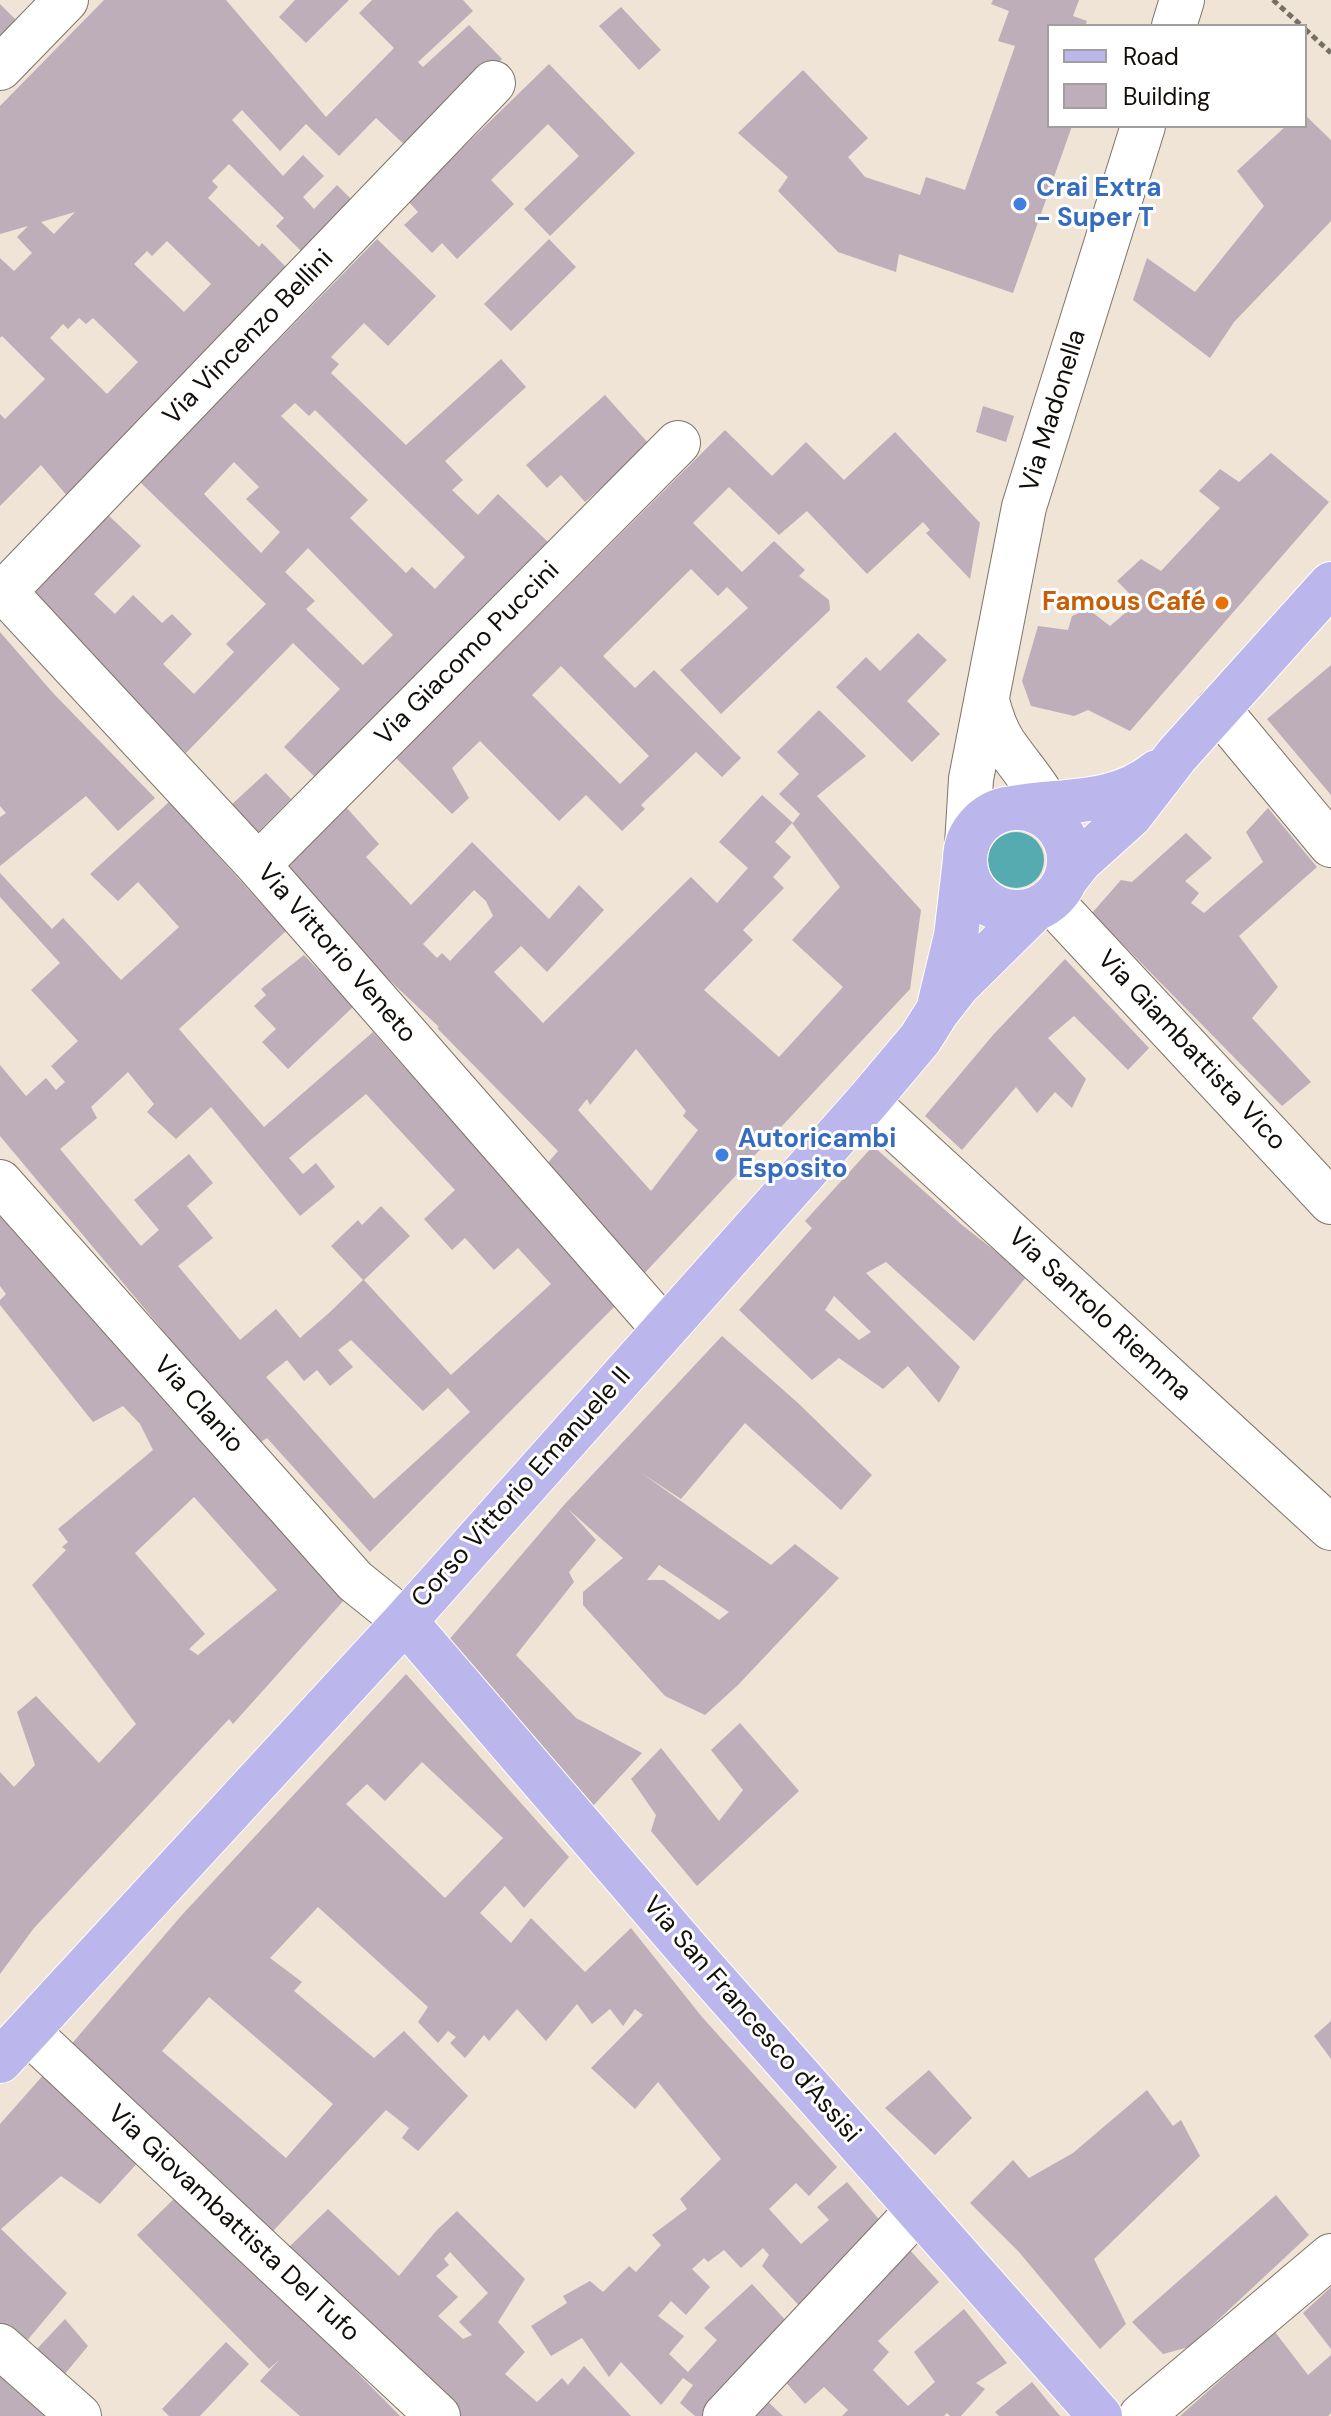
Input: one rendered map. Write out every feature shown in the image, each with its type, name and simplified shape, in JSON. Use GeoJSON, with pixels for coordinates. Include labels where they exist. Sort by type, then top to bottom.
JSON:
{"type":"FeatureCollection","features":[{"type":"Feature","properties":{"kind":"main road","name":"Corso Vittorio Emanuele II"},"geometry":{"type":"LineString","coordinates":[[14,2046],[405,1621],[867,1102],[976,965],[1050,896],[1080,861],[1130,816],[1177,755],[1331,584]]}},
{"type":"Feature","properties":{"kind":"main road","name":"Corso Vittorio Emanuele II"},"geometry":{"type":"LineString","coordinates":[[966,853],[974,831],[985,819],[998,812],[1039,812],[1123,792],[1137,787],[1177,755]]}},
{"type":"Feature","properties":{"kind":"main road"},"geometry":{"type":"LineString","coordinates":[[966,853],[968,876],[987,902],[1019,912],[1050,896],[1069,865],[1068,850],[1064,837],[1039,812]]}},
{"type":"Feature","properties":{"kind":"main road"},"geometry":{"type":"LineString","coordinates":[[937,1012],[956,936],[966,853]]}},
{"type":"Feature","properties":{"kind":"main road","name":"Via San Francesco d'Assisi"},"geometry":{"type":"LineString","coordinates":[[405,1621],[688,1950],[1100,2416]]}},
{"type":"Feature","properties":{"kind":"street"},"geometry":{"type":"LineString","coordinates":[[0,68],[66,0]]}},
{"type":"Feature","properties":{"kind":"street"},"geometry":{"type":"LineString","coordinates":[[1175,24],[1182,0]]}},
{"type":"Feature","properties":{"kind":"street","name":"Via Vincenzo Bellini"},"geometry":{"type":"LineString","coordinates":[[2,590],[493,83]]}},
{"type":"Feature","properties":{"kind":"street","name":"Via Madonella"},"geometry":{"type":"LineString","coordinates":[[966,853],[971,779],[1024,507],[1142,128]]}},
{"type":"Feature","properties":{"kind":"street","name":"Via Giacomo Puccini"},"geometry":{"type":"LineString","coordinates":[[258,865],[678,443]]}},
{"type":"Feature","properties":{"kind":"street","name":"Via Vittorio Veneto"},"geometry":{"type":"LineString","coordinates":[[2,590],[258,865],[664,1329]]}},
{"type":"Feature","properties":{"kind":"street"},"geometry":{"type":"LineString","coordinates":[[987,701],[995,727],[1039,812]]}},
{"type":"Feature","properties":{"kind":"street"},"geometry":{"type":"LineString","coordinates":[[1218,709],[1331,845]]}},
{"type":"Feature","properties":{"kind":"street","name":"Via Giambattista Vico"},"geometry":{"type":"LineString","coordinates":[[1050,896],[1331,1202]]}},
{"type":"Feature","properties":{"kind":"street","name":"Via Santolo Riemma"},"geometry":{"type":"LineString","coordinates":[[867,1102],[1331,1528]]}},
{"type":"Feature","properties":{"kind":"street","name":"Via Clanio"},"geometry":{"type":"LineString","coordinates":[[0,1182],[355,1581],[405,1621]]}},
{"type":"Feature","properties":{"kind":"street","name":"Via Giovambattista Del Tufo"},"geometry":{"type":"LineString","coordinates":[[14,2046],[438,2416]]}},
{"type":"Feature","properties":{"kind":"street"},"geometry":{"type":"LineString","coordinates":[[725,2416],[918,2210]]}},
{"type":"Feature","properties":{"kind":"street"},"geometry":{"type":"LineString","coordinates":[[1141,2416],[1331,2256]]}},
{"type":"Feature","properties":{"kind":"street"},"geometry":{"type":"LineString","coordinates":[[0,2346],[79,2416]]}},
{"type":"Feature","properties":{"kind":"path"},"geometry":{"type":"LineString","coordinates":[[1273,0],[1299,24]]}},
{"type":"Feature","properties":{"kind":"path"},"geometry":{"type":"LineString","coordinates":[[1307,32],[1331,53]]}},
{"type":"Feature","properties":{"kind":"water"},"geometry":{"type":"Polygon","coordinates":[[[1016,832],[1036,840],[1044,860],[1036,880],[1016,888],[996,880],[988,860],[996,840],[1016,832]]]}},
{"type":"Feature","properties":{"kind":"building"},"geometry":{"type":"Polygon","coordinates":[[[104,0],[226,0],[326,117],[394,48],[359,13],[372,0],[463,0],[473,11],[418,62],[423,67],[469,25],[502,59],[411,151],[376,118],[339,156],[306,124],[280,151],[242,110],[232,120],[283,176],[303,155],[324,176],[303,197],[314,209],[337,185],[353,201],[302,252],[276,226],[284,218],[229,164],[212,181],[218,187],[208,198],[259,247],[262,243],[288,269],[68,497],[41,465],[0,506],[0,414],[5,419],[45,379],[2,336],[0,338],[0,258],[14,271],[32,253],[17,237],[28,226],[0,234],[0,106],[104,0]],[[75,212],[41,222],[54,234],[75,212]],[[167,241],[152,256],[147,251],[134,264],[184,312],[211,284],[167,241]],[[79,318],[68,329],[63,324],[50,338],[107,394],[138,362],[93,318],[86,324],[79,318]]]}},
{"type":"Feature","properties":{"kind":"building"},"geometry":{"type":"Polygon","coordinates":[[[295,0],[349,0],[306,43],[279,17],[295,0]]]}},
{"type":"Feature","properties":{"kind":"building"},"geometry":{"type":"Polygon","coordinates":[[[993,0],[1079,0],[1073,16],[1087,21],[1086,24],[1047,24],[1047,128],[1071,128],[1013,293],[899,254],[896,272],[838,252],[778,191],[788,177],[738,133],[803,70],[868,138],[848,157],[865,177],[920,195],[926,177],[965,190],[1015,46],[998,41],[1009,11],[991,4],[993,0]]]}},
{"type":"Feature","properties":{"kind":"building"},"geometry":{"type":"Polygon","coordinates":[[[0,4],[21,25],[0,46],[0,4]]]}},
{"type":"Feature","properties":{"kind":"building"},"geometry":{"type":"Polygon","coordinates":[[[621,7],[661,50],[639,70],[599,26],[621,7]]]}},
{"type":"Feature","properties":{"kind":"building"},"geometry":{"type":"Polygon","coordinates":[[[549,64],[635,153],[550,236],[524,209],[579,156],[548,124],[491,180],[514,204],[457,259],[442,243],[432,253],[404,225],[418,212],[408,201],[549,64]]]}},
{"type":"Feature","properties":{"kind":"building"},"geometry":{"type":"Polygon","coordinates":[[[1307,117],[1331,140],[1331,221],[1234,322],[1210,358],[1133,300],[1147,258],[1195,292],[1264,206],[1237,171],[1284,128],[1307,128],[1307,117]]]}},
{"type":"Feature","properties":{"kind":"building"},"geometry":{"type":"Polygon","coordinates":[[[377,239],[436,296],[388,346],[364,323],[331,357],[339,364],[331,373],[406,445],[501,359],[526,387],[445,461],[463,480],[452,490],[478,515],[498,494],[549,543],[318,780],[284,747],[340,689],[293,643],[186,753],[27,598],[108,515],[141,546],[94,594],[115,614],[133,595],[162,623],[172,614],[192,634],[163,664],[194,694],[234,652],[226,644],[266,604],[140,482],[377,239]],[[295,403],[281,416],[368,500],[350,518],[406,573],[412,567],[435,589],[465,557],[315,410],[309,416],[295,403]],[[234,462],[204,494],[261,553],[280,532],[246,499],[259,487],[234,462]],[[308,548],[285,572],[315,601],[306,609],[363,665],[393,635],[308,548]]]}},
{"type":"Feature","properties":{"kind":"building"},"geometry":{"type":"Polygon","coordinates":[[[549,239],[576,267],[511,331],[484,304],[549,239]]]}},
{"type":"Feature","properties":{"kind":"building"},"geometry":{"type":"Polygon","coordinates":[[[605,395],[650,445],[585,502],[561,475],[547,488],[526,465],[605,395]]]}},
{"type":"Feature","properties":{"kind":"building"},"geometry":{"type":"Polygon","coordinates":[[[983,406],[1014,416],[1006,442],[976,432],[983,406]]]}},
{"type":"Feature","properties":{"kind":"building"},"geometry":{"type":"Polygon","coordinates":[[[725,430],[772,476],[806,442],[844,480],[895,432],[980,523],[970,579],[926,533],[930,530],[923,522],[867,574],[807,511],[779,535],[729,487],[693,523],[742,572],[774,541],[805,570],[799,576],[829,600],[830,610],[721,714],[680,670],[748,608],[727,587],[718,596],[691,569],[603,656],[635,688],[654,670],[741,758],[722,777],[696,752],[641,805],[645,809],[622,831],[586,795],[559,821],[480,741],[452,768],[469,798],[452,814],[396,758],[725,430]],[[561,666],[532,695],[620,784],[649,756],[561,666]]]}},
{"type":"Feature","properties":{"kind":"building"},"geometry":{"type":"Polygon","coordinates":[[[1271,453],[1329,502],[1130,731],[1088,710],[1074,716],[1031,706],[1022,681],[1038,626],[1068,630],[1072,616],[1088,609],[1110,626],[1138,602],[1117,581],[1141,559],[1161,571],[1220,508],[1199,491],[1220,469],[1239,482],[1271,453]]]}},
{"type":"Feature","properties":{"kind":"building"},"geometry":{"type":"Polygon","coordinates":[[[0,632],[53,693],[155,798],[118,831],[86,796],[0,866],[0,817],[6,813],[0,806],[0,632]]]}},
{"type":"Feature","properties":{"kind":"building"},"geometry":{"type":"Polygon","coordinates":[[[918,633],[947,660],[907,701],[940,734],[912,762],[836,687],[866,657],[880,671],[918,633]]]}},
{"type":"Feature","properties":{"kind":"building"},"geometry":{"type":"Polygon","coordinates":[[[1331,665],[1331,795],[1267,719],[1331,665]]]}},
{"type":"Feature","properties":{"kind":"building"},"geometry":{"type":"Polygon","coordinates":[[[819,710],[866,756],[817,796],[921,910],[910,989],[640,1278],[546,1165],[558,1151],[439,1027],[364,956],[285,869],[347,808],[379,844],[366,857],[411,905],[472,842],[549,919],[579,885],[604,910],[547,972],[521,946],[494,972],[543,1023],[691,877],[717,903],[748,868],[719,842],[762,795],[793,823],[800,814],[779,794],[799,774],[777,752],[819,710]],[[792,823],[775,842],[791,857],[773,877],[784,888],[743,930],[753,940],[704,990],[779,1057],[843,987],[792,940],[840,887],[792,823]],[[474,890],[423,944],[437,958],[442,953],[450,961],[493,916],[486,901],[474,890]],[[636,1049],[590,1105],[587,1099],[578,1110],[651,1191],[698,1130],[683,1116],[686,1111],[636,1049]]]}},
{"type":"Feature","properties":{"kind":"building"},"geometry":{"type":"Polygon","coordinates":[[[266,773],[291,799],[257,833],[231,805],[266,773]]]}},
{"type":"Feature","properties":{"kind":"building"},"geometry":{"type":"Polygon","coordinates":[[[169,802],[286,931],[179,1029],[264,1127],[373,1032],[616,1305],[370,1552],[267,1438],[258,1444],[0,1136],[0,1065],[26,1096],[46,1078],[56,1090],[65,1082],[51,1066],[78,1041],[31,990],[60,963],[0,897],[0,873],[52,929],[63,918],[121,980],[179,927],[138,882],[118,901],[90,874],[169,802]],[[128,1072],[91,1107],[97,1118],[60,1149],[141,1246],[159,1230],[134,1200],[189,1154],[213,1183],[187,1206],[213,1238],[178,1266],[240,1340],[276,1309],[300,1338],[329,1313],[363,1280],[331,1246],[358,1220],[362,1225],[381,1206],[410,1236],[364,1280],[451,1375],[551,1284],[518,1248],[494,1270],[465,1238],[452,1250],[424,1219],[455,1190],[366,1094],[289,1158],[303,1174],[316,1163],[335,1187],[300,1216],[211,1107],[176,1139],[147,1112],[154,1104],[128,1072]],[[351,1340],[338,1350],[353,1367],[330,1386],[317,1370],[304,1381],[287,1360],[266,1377],[374,1499],[470,1412],[448,1388],[423,1411],[351,1340]]]}},
{"type":"Feature","properties":{"kind":"building"},"geometry":{"type":"Polygon","coordinates":[[[1268,808],[1317,867],[1239,936],[1278,987],[1252,1018],[1311,1082],[1282,1106],[1092,913],[1121,880],[1132,882],[1186,833],[1212,858],[1185,881],[1199,893],[1191,903],[1204,913],[1263,862],[1246,832],[1268,808]]]}},
{"type":"Feature","properties":{"kind":"building"},"geometry":{"type":"Polygon","coordinates":[[[304,955],[354,1006],[288,1069],[262,1042],[276,1029],[254,1006],[266,995],[261,989],[304,955]]]}},
{"type":"Feature","properties":{"kind":"building"},"geometry":{"type":"Polygon","coordinates":[[[1065,959],[1149,1048],[1128,1070],[1074,1016],[1048,1038],[1086,1079],[1072,1108],[1055,1092],[1037,1113],[1016,1087],[962,1150],[925,1116],[993,1035],[1065,959]]]}},
{"type":"Feature","properties":{"kind":"building"},"geometry":{"type":"Polygon","coordinates":[[[873,1146],[962,1225],[1027,1276],[974,1341],[886,1262],[866,1273],[960,1367],[939,1403],[908,1366],[883,1389],[839,1358],[812,1380],[739,1310],[812,1228],[805,1221],[873,1146]],[[834,1296],[825,1310],[859,1340],[871,1332],[834,1296]]]}},
{"type":"Feature","properties":{"kind":"building"},"geometry":{"type":"Polygon","coordinates":[[[0,1214],[345,1599],[233,1724],[229,1719],[34,1928],[0,1974],[0,1772],[14,1787],[35,1765],[17,1712],[36,1696],[99,1763],[136,1724],[32,1585],[66,1550],[62,1547],[68,1542],[58,1529],[153,1450],[140,1424],[123,1406],[93,1422],[0,1305],[6,1294],[0,1286],[0,1214]],[[194,1497],[135,1553],[205,1634],[189,1649],[198,1655],[277,1590],[194,1497]]]}},
{"type":"Feature","properties":{"kind":"building"},"geometry":{"type":"Polygon","coordinates":[[[722,1336],[798,1403],[872,1475],[841,1510],[745,1423],[681,1499],[640,1472],[771,1565],[795,1544],[839,1578],[738,1685],[705,1715],[665,1696],[583,1605],[583,1592],[623,1558],[568,1509],[596,1540],[569,1572],[574,1582],[516,1655],[576,1718],[642,1753],[592,1807],[448,1641],[564,1505],[722,1336]],[[659,1565],[647,1580],[664,1580],[719,1620],[729,1612],[659,1565]]]}},
{"type":"Feature","properties":{"kind":"building"},"geometry":{"type":"Polygon","coordinates":[[[406,1674],[569,1857],[524,1908],[505,1886],[480,1913],[511,1943],[531,1918],[585,1972],[631,1928],[702,2017],[837,2167],[809,2196],[796,2183],[769,2209],[801,2244],[829,2220],[817,2207],[847,2182],[888,2230],[807,2314],[762,2266],[769,2255],[763,2248],[741,2268],[724,2250],[708,2262],[704,2258],[692,2269],[710,2287],[686,2315],[671,2301],[658,2316],[684,2336],[669,2354],[688,2372],[717,2340],[704,2328],[752,2284],[790,2325],[703,2416],[695,2416],[680,2403],[693,2385],[683,2378],[661,2405],[621,2362],[609,2377],[582,2338],[551,2356],[531,2326],[567,2303],[563,2296],[590,2281],[603,2292],[629,2266],[636,2272],[661,2245],[652,2235],[687,2209],[680,2199],[721,2159],[658,2082],[635,2109],[591,2068],[643,2015],[635,2009],[623,2026],[610,2009],[592,2024],[577,2004],[546,2041],[517,2009],[489,2041],[484,2035],[465,2058],[450,2043],[456,2037],[448,2031],[438,2043],[418,2022],[428,2007],[318,1907],[270,1958],[302,1982],[294,1991],[374,2058],[404,2031],[468,2096],[418,2151],[402,2138],[409,2128],[386,2110],[261,2244],[69,2047],[181,1916],[406,1674]],[[422,1762],[385,1801],[367,1784],[346,1804],[445,1898],[503,1838],[422,1762]],[[209,1997],[162,2051],[286,2158],[333,2104],[209,1997]]]}},
{"type":"Feature","properties":{"kind":"building"},"geometry":{"type":"Polygon","coordinates":[[[740,1723],[799,1791],[697,1886],[651,1831],[656,1815],[631,1779],[661,1748],[719,1821],[743,1790],[711,1750],[740,1723]]]}},
{"type":"Feature","properties":{"kind":"building"},"geometry":{"type":"Polygon","coordinates":[[[1331,2021],[1331,2059],[1314,2036],[1331,2021]]]}},
{"type":"Feature","properties":{"kind":"building"},"geometry":{"type":"Polygon","coordinates":[[[929,2070],[972,2118],[935,2155],[885,2108],[929,2070]]]}},
{"type":"Feature","properties":{"kind":"building"},"geometry":{"type":"Polygon","coordinates":[[[46,2072],[142,2158],[100,2204],[61,2176],[1,2229],[67,2293],[20,2349],[0,2331],[0,2124],[46,2072]]]}},
{"type":"Feature","properties":{"kind":"building"},"geometry":{"type":"Polygon","coordinates":[[[1147,2090],[1173,2126],[1181,2120],[1200,2156],[1094,2259],[1126,2324],[1100,2349],[1019,2252],[970,2203],[1013,2160],[1029,2178],[1073,2153],[1147,2090]]]}},
{"type":"Feature","properties":{"kind":"building"},"geometry":{"type":"Polygon","coordinates":[[[180,2193],[400,2416],[300,2416],[260,2381],[280,2359],[269,2369],[137,2235],[180,2193]]]}},
{"type":"Feature","properties":{"kind":"building"},"geometry":{"type":"Polygon","coordinates":[[[1276,2195],[1309,2235],[1189,2347],[1163,2354],[1132,2322],[1276,2195]]]}},
{"type":"Feature","properties":{"kind":"building"},"geometry":{"type":"Polygon","coordinates":[[[328,2209],[399,2276],[457,2211],[525,2279],[498,2322],[525,2352],[505,2374],[537,2402],[562,2378],[568,2385],[584,2366],[631,2416],[461,2416],[286,2250],[328,2209]],[[450,2252],[444,2259],[449,2265],[436,2276],[458,2297],[438,2316],[463,2339],[472,2335],[459,2322],[488,2293],[450,2252]]]}},
{"type":"Feature","properties":{"kind":"building"},"geometry":{"type":"Polygon","coordinates":[[[908,2248],[939,2282],[878,2341],[889,2352],[873,2370],[908,2406],[935,2382],[914,2352],[964,2309],[1007,2363],[976,2383],[985,2389],[961,2416],[947,2413],[944,2416],[842,2416],[848,2410],[824,2387],[805,2404],[782,2378],[908,2248]]]}},
{"type":"Feature","properties":{"kind":"building"},"geometry":{"type":"Polygon","coordinates":[[[1331,2287],[1331,2349],[1303,2313],[1331,2287]]]}},
{"type":"Feature","properties":{"kind":"building"},"geometry":{"type":"Polygon","coordinates":[[[65,2319],[88,2346],[64,2375],[36,2350],[65,2319]]]}},
{"type":"Feature","properties":{"kind":"building"},"geometry":{"type":"Polygon","coordinates":[[[1275,2332],[1308,2375],[1331,2355],[1331,2413],[1328,2416],[1180,2416],[1275,2332]]]}},
{"type":"Feature","properties":{"kind":"building"},"geometry":{"type":"Polygon","coordinates":[[[226,2342],[249,2364],[200,2416],[169,2416],[162,2409],[226,2342]]]}},
{"type":"Feature","properties":{"kind":"building"},"geometry":{"type":"Polygon","coordinates":[[[0,2374],[45,2416],[0,2416],[0,2374]]]}},
{"type":"Feature","properties":{"kind":"building"},"geometry":{"type":"Polygon","coordinates":[[[1032,2382],[1060,2416],[999,2416],[995,2412],[1032,2382]]]}},
{"type":"Feature","properties":{"kind":"building"},"geometry":{"type":"Polygon","coordinates":[[[761,2395],[783,2416],[741,2416],[761,2395]]]}},
{"type":"Feature","properties":{"kind":"place","name":"Crai Extra - Super T"},"geometry":{"type":"Point","coordinates":[1020,204]}},
{"type":"Feature","properties":{"kind":"place","name":"Famous Café"},"geometry":{"type":"Point","coordinates":[1222,603]}},
{"type":"Feature","properties":{"kind":"place","name":"Autoricambi Esposito"},"geometry":{"type":"Point","coordinates":[722,1155]}}]}
